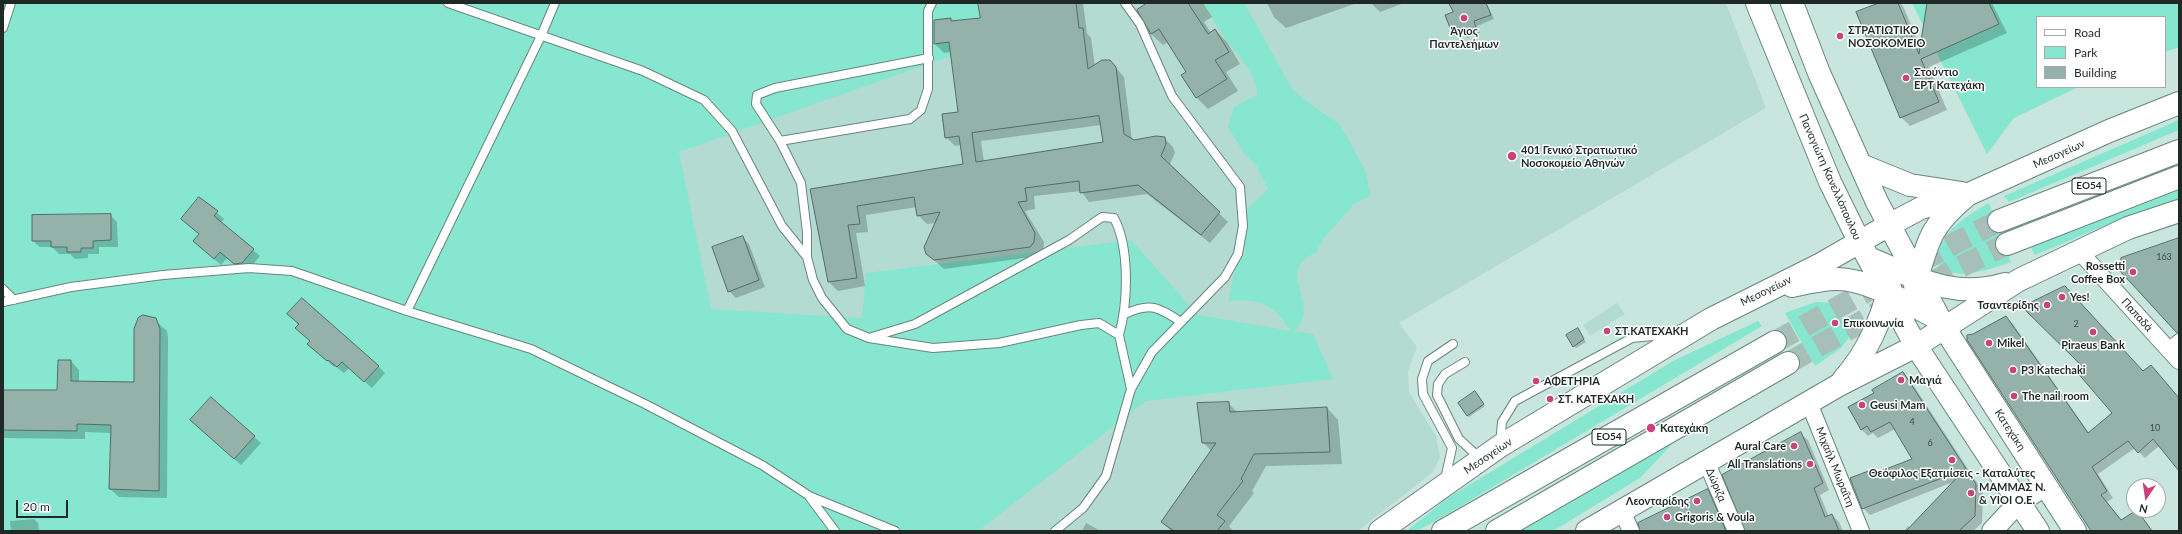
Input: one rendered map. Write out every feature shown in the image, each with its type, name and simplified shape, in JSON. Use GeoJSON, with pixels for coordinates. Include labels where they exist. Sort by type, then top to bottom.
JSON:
{"type":"FeatureCollection","features":[{"type":"Feature","properties":{"kind":"main road","name":"Παναγιώτη Κανελλόπουλου"},"geometry":{"type":"LineString","coordinates":[[1757,3],[1830,182],[1888,294],[1907,314],[1916,346]]}},
{"type":"Feature","properties":{"kind":"main road"},"geometry":{"type":"LineString","coordinates":[[1795,4],[1819,73],[1861,165],[1900,247],[1942,324]]}},
{"type":"Feature","properties":{"kind":"main road","name":"Μεσογείων"},"geometry":{"type":"LineString","coordinates":[[1380,531],[1500,446],[1675,340],[1763,292],[1821,264],[1864,250],[1889,224],[1921,208],[1969,194],[2109,131],[2179,103]]}},
{"type":"Feature","properties":{"kind":"main road","name":"ΕΟ54"},"geometry":{"type":"LineString","coordinates":[[1999,221],[2179,151]]}},
{"type":"Feature","properties":{"kind":"main road"},"geometry":{"type":"LineString","coordinates":[[1861,165],[1910,185],[1969,194]]}},
{"type":"Feature","properties":{"kind":"main road","name":"ΕΟ54"},"geometry":{"type":"LineString","coordinates":[[2007,244],[2179,178]]}},
{"type":"Feature","properties":{"kind":"main road"},"geometry":{"type":"LineString","coordinates":[[1942,324],[1907,314],[1926,246],[1936,226],[1969,194]]}},
{"type":"Feature","properties":{"kind":"main road"},"geometry":{"type":"LineString","coordinates":[[1587,531],[1838,385],[1916,346],[1942,324],[2019,280],[2128,228],[2179,211]]}},
{"type":"Feature","properties":{"kind":"main road"},"geometry":{"type":"LineString","coordinates":[[1838,385],[1861,358],[1872,338],[1888,294],[1900,247]]}},
{"type":"Feature","properties":{"kind":"main road"},"geometry":{"type":"LineString","coordinates":[[1864,250],[1894,268],[1937,286],[1968,291],[1986,289],[2019,280]]}},
{"type":"Feature","properties":{"kind":"main road"},"geometry":{"type":"LineString","coordinates":[[1763,292],[1838,279],[1858,283],[1888,294]]}},
{"type":"Feature","properties":{"kind":"main road","name":"Κατεχάκη"},"geometry":{"type":"LineString","coordinates":[[1942,324],[2075,531]]}},
{"type":"Feature","properties":{"kind":"main road","name":"ΕΟ54"},"geometry":{"type":"LineString","coordinates":[[1443,531],[1775,342]]}},
{"type":"Feature","properties":{"kind":"main road"},"geometry":{"type":"LineString","coordinates":[[1916,346],[2038,531]]}},
{"type":"Feature","properties":{"kind":"main road","name":"ΕΟ54"},"geometry":{"type":"LineString","coordinates":[[1498,531],[1788,363]]}},
{"type":"Feature","properties":{"kind":"street","name":"Παπαδά"},"geometry":{"type":"LineString","coordinates":[[2079,251],[2174,345],[2179,361]]}},
{"type":"Feature","properties":{"kind":"street","name":"Μιχαήλ Μωραΐτη"},"geometry":{"type":"LineString","coordinates":[[1809,403],[1861,531]]}},
{"type":"Feature","properties":{"kind":"street","name":"Δώριζα"},"geometry":{"type":"LineString","coordinates":[[1706,461],[1736,531]]}},
{"type":"Feature","properties":{"kind":"street"},"geometry":{"type":"LineString","coordinates":[[1992,531],[2019,502],[2046,486]]}},
{"type":"Feature","properties":{"kind":"street"},"geometry":{"type":"LineString","coordinates":[[1622,511],[1631,531]]}},
{"type":"Feature","properties":{"kind":"lane"},"geometry":{"type":"LineString","coordinates":[[3,28],[11,3]]}},
{"type":"Feature","properties":{"kind":"lane"},"geometry":{"type":"LineString","coordinates":[[448,3],[643,71],[704,100],[732,131],[782,226],[807,257]]}},
{"type":"Feature","properties":{"kind":"lane"},"geometry":{"type":"LineString","coordinates":[[407,311],[541,36],[555,3]]}},
{"type":"Feature","properties":{"kind":"lane"},"geometry":{"type":"LineString","coordinates":[[780,141],[910,118],[921,110],[928,89],[928,11],[932,3]]}},
{"type":"Feature","properties":{"kind":"lane"},"geometry":{"type":"LineString","coordinates":[[1055,531],[1083,508],[1106,476],[1131,389],[1152,352],[1225,277],[1238,254],[1243,226],[1240,186],[1172,96],[1140,24],[1125,3]]}},
{"type":"Feature","properties":{"kind":"lane"},"geometry":{"type":"LineString","coordinates":[[929,58],[775,88],[757,94],[756,104],[780,141],[801,183],[807,232],[807,257],[813,280],[822,298],[847,329],[869,338],[933,348],[999,344],[1081,325],[1099,323],[1119,335]]}},
{"type":"Feature","properties":{"kind":"lane"},"geometry":{"type":"LineString","coordinates":[[869,338],[915,324],[1069,240],[1102,217],[1114,218],[1121,230],[1126,280],[1125,314],[1119,335],[1131,389]]}},
{"type":"Feature","properties":{"kind":"lane"},"geometry":{"type":"LineString","coordinates":[[3,302],[71,287],[163,275],[248,268],[292,271],[407,311],[531,349],[644,404],[762,465],[808,495],[895,531]]}},
{"type":"Feature","properties":{"kind":"lane"},"geometry":{"type":"LineString","coordinates":[[3,289],[14,300]]}},
{"type":"Feature","properties":{"kind":"lane"},"geometry":{"type":"LineString","coordinates":[[1125,314],[1141,306],[1162,310],[1181,322]]}},
{"type":"Feature","properties":{"kind":"lane"},"geometry":{"type":"LineString","coordinates":[[1500,446],[1502,422],[1515,401],[1632,338],[1652,336],[1675,340]]}},
{"type":"Feature","properties":{"kind":"lane"},"geometry":{"type":"LineString","coordinates":[[1443,487],[1452,448],[1423,394],[1422,379],[1428,361],[1453,344]]}},
{"type":"Feature","properties":{"kind":"lane"},"geometry":{"type":"LineString","coordinates":[[1465,362],[1445,374],[1438,384],[1437,395],[1460,439],[1482,459]]}},
{"type":"Feature","properties":{"kind":"lane"},"geometry":{"type":"LineString","coordinates":[[808,495],[835,531]]}},
{"type":"Feature","properties":{"kind":"shaded area"},"geometry":{"type":"Polygon","coordinates":[[[3,3],[1726,3],[1766,108],[1399,323],[1417,347],[1408,371],[1409,392],[1436,436],[1440,457],[1433,472],[1358,531],[3,531],[3,3]]]}},
{"type":"Feature","properties":{"kind":"shaded area"},"geometry":{"type":"Polygon","coordinates":[[[1617,303],[1625,314],[1590,336],[1583,325],[1617,303]]]}},
{"type":"Feature","properties":{"kind":"green space"},"geometry":{"type":"Polygon","coordinates":[[[3,3],[1065,3],[1072,13],[679,152],[711,309],[862,318],[866,273],[1131,240],[1198,315],[1292,331],[1282,318],[1268,306],[1261,303],[1241,300],[1228,301],[1236,265],[1245,255],[1244,235],[1239,217],[1268,189],[1256,165],[1244,153],[1228,127],[1234,107],[1257,95],[1255,81],[1248,68],[1219,30],[1203,3],[1244,3],[1293,90],[1310,104],[1338,123],[1366,172],[1370,196],[1355,203],[1322,240],[1316,253],[1304,260],[1298,268],[1297,278],[1304,309],[1302,320],[1295,331],[1313,334],[1333,379],[1146,401],[978,531],[3,531],[3,3]]]}},
{"type":"Feature","properties":{"kind":"green space"},"geometry":{"type":"Polygon","coordinates":[[[1912,3],[2179,3],[2179,47],[2166,52],[2166,16],[2036,16],[2036,88],[2076,88],[2014,118],[1987,154],[1912,3]]]}},
{"type":"Feature","properties":{"kind":"green space"},"geometry":{"type":"Polygon","coordinates":[[[2179,120],[2179,130],[2009,202],[2004,196],[2179,120]]]}},
{"type":"Feature","properties":{"kind":"green space"},"geometry":{"type":"Polygon","coordinates":[[[2179,185],[2179,200],[2123,218],[2035,255],[2029,244],[2179,185]]]}},
{"type":"Feature","properties":{"kind":"green space"},"geometry":{"type":"Polygon","coordinates":[[[1989,203],[2011,262],[1972,273],[1951,273],[1942,269],[1937,262],[1938,252],[1942,242],[1963,219],[1989,203]]]}},
{"type":"Feature","properties":{"kind":"green space"},"geometry":{"type":"Polygon","coordinates":[[[1816,302],[1834,303],[1851,335],[1841,348],[1815,366],[1785,313],[1816,302]]]}},
{"type":"Feature","properties":{"kind":"green space"},"geometry":{"type":"Polygon","coordinates":[[[1758,321],[1762,326],[1451,512],[1417,531],[1407,531],[1446,499],[1673,361],[1758,321]]]}},
{"type":"Feature","properties":{"kind":"green space"},"geometry":{"type":"Polygon","coordinates":[[[1783,375],[1673,443],[1640,478],[1553,531],[1511,531],[1783,375]]]}},
{"type":"Feature","properties":{"kind":"building"},"geometry":{"type":"Polygon","coordinates":[[[978,3],[1076,3],[1079,28],[1083,28],[1088,69],[1102,60],[1110,60],[1116,67],[1124,134],[1134,140],[1156,136],[1165,137],[1166,144],[1161,156],[1220,212],[1201,235],[1138,185],[1080,193],[1079,181],[1025,188],[1027,201],[1018,202],[1035,233],[1034,242],[1030,247],[934,260],[926,254],[924,247],[940,212],[917,216],[914,197],[857,206],[860,224],[848,225],[857,278],[828,282],[810,189],[963,164],[959,136],[945,138],[942,114],[958,112],[949,42],[934,44],[934,20],[951,18],[951,21],[980,18],[978,3]],[[1099,116],[972,133],[976,162],[1103,142],[1099,116]]]}},
{"type":"Feature","properties":{"kind":"building"},"geometry":{"type":"Polygon","coordinates":[[[1147,3],[1188,3],[1208,34],[1215,29],[1229,52],[1215,60],[1227,79],[1196,98],[1181,75],[1186,72],[1159,29],[1151,34],[1137,10],[1147,3]]]}},
{"type":"Feature","properties":{"kind":"building","name":"Άγιος Παντελεήμων"},"geometry":{"type":"Polygon","coordinates":[[[1449,3],[1486,3],[1491,15],[1474,21],[1476,28],[1461,34],[1459,27],[1451,30],[1445,15],[1453,12],[1449,3]]]}},
{"type":"Feature","properties":{"kind":"building","name":"Στούντιο ΕΡΤ Κατεχάκη"},"geometry":{"type":"Polygon","coordinates":[[[1879,3],[1898,3],[1919,54],[1927,3],[1989,3],[1999,24],[1921,59],[1939,102],[1900,118],[1856,12],[1879,3]]]}},
{"type":"Feature","properties":{"kind":"building"},"geometry":{"type":"Polygon","coordinates":[[[199,197],[218,211],[214,216],[254,249],[242,263],[234,264],[220,252],[214,259],[193,241],[199,234],[181,219],[199,197]]]}},
{"type":"Feature","properties":{"kind":"building"},"geometry":{"type":"Polygon","coordinates":[[[111,214],[111,240],[93,241],[93,248],[81,248],[81,252],[67,252],[67,247],[51,247],[51,241],[32,241],[32,215],[111,214]]]}},
{"type":"Feature","properties":{"kind":"building"},"geometry":{"type":"Polygon","coordinates":[[[743,236],[759,280],[728,292],[712,247],[743,236]]]}},
{"type":"Feature","properties":{"kind":"building"},"geometry":{"type":"Polygon","coordinates":[[[2179,238],[2179,333],[2177,333],[2120,271],[2121,258],[2179,238]]]}},
{"type":"Feature","properties":{"kind":"building"},"geometry":{"type":"Polygon","coordinates":[[[2065,286],[2143,371],[2151,365],[2179,398],[2179,471],[2153,439],[2138,453],[2128,441],[2092,467],[2107,491],[2101,495],[2121,520],[2126,517],[2143,518],[2152,531],[2091,531],[1967,340],[1967,335],[1973,334],[2006,316],[2088,433],[2112,413],[2076,371],[2082,366],[2022,307],[2065,286]]]}},
{"type":"Feature","properties":{"kind":"building"},"geometry":{"type":"Polygon","coordinates":[[[302,298],[379,366],[364,382],[342,362],[337,367],[328,360],[327,361],[307,344],[310,341],[295,328],[299,324],[287,314],[302,298]]]}},
{"type":"Feature","properties":{"kind":"building"},"geometry":{"type":"Polygon","coordinates":[[[143,315],[156,318],[160,329],[159,491],[109,489],[111,425],[77,424],[77,431],[3,430],[3,390],[57,390],[58,360],[71,360],[71,381],[134,382],[134,329],[138,318],[143,315]]]}},
{"type":"Feature","properties":{"kind":"building"},"geometry":{"type":"Polygon","coordinates":[[[1578,328],[1584,339],[1573,347],[1566,335],[1578,328]]]}},
{"type":"Feature","properties":{"kind":"building"},"geometry":{"type":"Polygon","coordinates":[[[1903,372],[1976,484],[1975,516],[1959,531],[1906,531],[1965,469],[1862,509],[1850,478],[1871,470],[1873,474],[1912,459],[1890,422],[1871,432],[1867,426],[1861,430],[1848,407],[1874,393],[1872,390],[1903,372]]]}},
{"type":"Feature","properties":{"kind":"building"},"geometry":{"type":"Polygon","coordinates":[[[1475,391],[1484,404],[1467,416],[1458,403],[1475,391]]]}},
{"type":"Feature","properties":{"kind":"building"},"geometry":{"type":"Polygon","coordinates":[[[211,397],[255,436],[234,459],[190,420],[211,397]]]}},
{"type":"Feature","properties":{"kind":"building"},"geometry":{"type":"Polygon","coordinates":[[[1229,402],[1230,412],[1327,407],[1330,452],[1254,454],[1241,479],[1243,481],[1217,515],[1225,521],[1217,531],[1174,531],[1161,522],[1216,443],[1202,443],[1197,403],[1229,402]]]}},
{"type":"Feature","properties":{"kind":"building"},"geometry":{"type":"Polygon","coordinates":[[[1801,432],[1823,483],[1814,488],[1825,517],[1832,514],[1839,531],[1745,531],[1722,475],[1801,432]]]}},
{"type":"Feature","properties":{"kind":"building"},"geometry":{"type":"Polygon","coordinates":[[[1708,489],[1726,531],[1640,531],[1638,523],[1708,489]]]}},
{"type":"Feature","properties":{"kind":"tunnel"},"geometry":{"type":"LineString","coordinates":[[1775,342],[1949,246],[1999,221]]}},
{"type":"Feature","properties":{"kind":"tunnel"},"geometry":{"type":"LineString","coordinates":[[1788,363],[1958,268],[2007,244]]}},
{"type":"Feature","properties":{"kind":"place","name":"Άγιος Παντελεήμων"},"geometry":{"type":"Point","coordinates":[1464,18]}},
{"type":"Feature","properties":{"kind":"place","name":"ΣΤΡΑΤΙΩΤΙΚΟ ΝΟΣΟΚΟΜΕΙΟ"},"geometry":{"type":"Point","coordinates":[1840,36]}},
{"type":"Feature","properties":{"kind":"place","name":"Στούντιο ΕΡΤ Κατεχάκη"},"geometry":{"type":"Point","coordinates":[1906,78]}},
{"type":"Feature","properties":{"kind":"place","name":"401 Γενικό Στρατιωτικό Νοσοκομείο Αθηνών"},"geometry":{"type":"Point","coordinates":[1512,156]}},
{"type":"Feature","properties":{"kind":"place","name":"Rossetti Coffee Box"},"geometry":{"type":"Point","coordinates":[2133,272]}},
{"type":"Feature","properties":{"kind":"place","name":"Yes!"},"geometry":{"type":"Point","coordinates":[2062,297]}},
{"type":"Feature","properties":{"kind":"place","name":"Τσαντερίδης"},"geometry":{"type":"Point","coordinates":[2047,305]}},
{"type":"Feature","properties":{"kind":"place","name":"Επικοινωνία"},"geometry":{"type":"Point","coordinates":[1835,323]}},
{"type":"Feature","properties":{"kind":"place","name":"ΣΤ.ΚΑΤΕΧΑΚΗ"},"geometry":{"type":"Point","coordinates":[1607,331]}},
{"type":"Feature","properties":{"kind":"place","name":"Piraeus Bank"},"geometry":{"type":"Point","coordinates":[2093,332]}},
{"type":"Feature","properties":{"kind":"place","name":"Mikel"},"geometry":{"type":"Point","coordinates":[1989,343]}},
{"type":"Feature","properties":{"kind":"place","name":"P3 Katechaki"},"geometry":{"type":"Point","coordinates":[2013,370]}},
{"type":"Feature","properties":{"kind":"place","name":"Μαγιά"},"geometry":{"type":"Point","coordinates":[1901,380]}},
{"type":"Feature","properties":{"kind":"place","name":"ΑΦΕΤΗΡΙΑ"},"geometry":{"type":"Point","coordinates":[1536,381]}},
{"type":"Feature","properties":{"kind":"place","name":"The nail room"},"geometry":{"type":"Point","coordinates":[2014,396]}},
{"type":"Feature","properties":{"kind":"place","name":"ΣΤ. ΚΑΤΕΧΑΚΗ"},"geometry":{"type":"Point","coordinates":[1550,399]}},
{"type":"Feature","properties":{"kind":"place","name":"Geusi Mam"},"geometry":{"type":"Point","coordinates":[1862,405]}},
{"type":"Feature","properties":{"kind":"place","name":"Κατεχάκη"},"geometry":{"type":"Point","coordinates":[1651,428]}},
{"type":"Feature","properties":{"kind":"place","name":"Aural Care"},"geometry":{"type":"Point","coordinates":[1794,446]}},
{"type":"Feature","properties":{"kind":"place","name":"Θεόφιλος Εξατμίσεις - Καταλύτες"},"geometry":{"type":"Point","coordinates":[1952,460]}},
{"type":"Feature","properties":{"kind":"place","name":"All Translations"},"geometry":{"type":"Point","coordinates":[1810,464]}},
{"type":"Feature","properties":{"kind":"place","name":"ΜΑΜΜΑΣ Ν. & ΥΙΟΙ Ο.Ε."},"geometry":{"type":"Point","coordinates":[1971,493]}},
{"type":"Feature","properties":{"kind":"place","name":"Λεονταρίδης"},"geometry":{"type":"Point","coordinates":[1697,501]}},
{"type":"Feature","properties":{"kind":"place","name":"Grigoris & Voula"},"geometry":{"type":"Point","coordinates":[1667,517]}}]}
